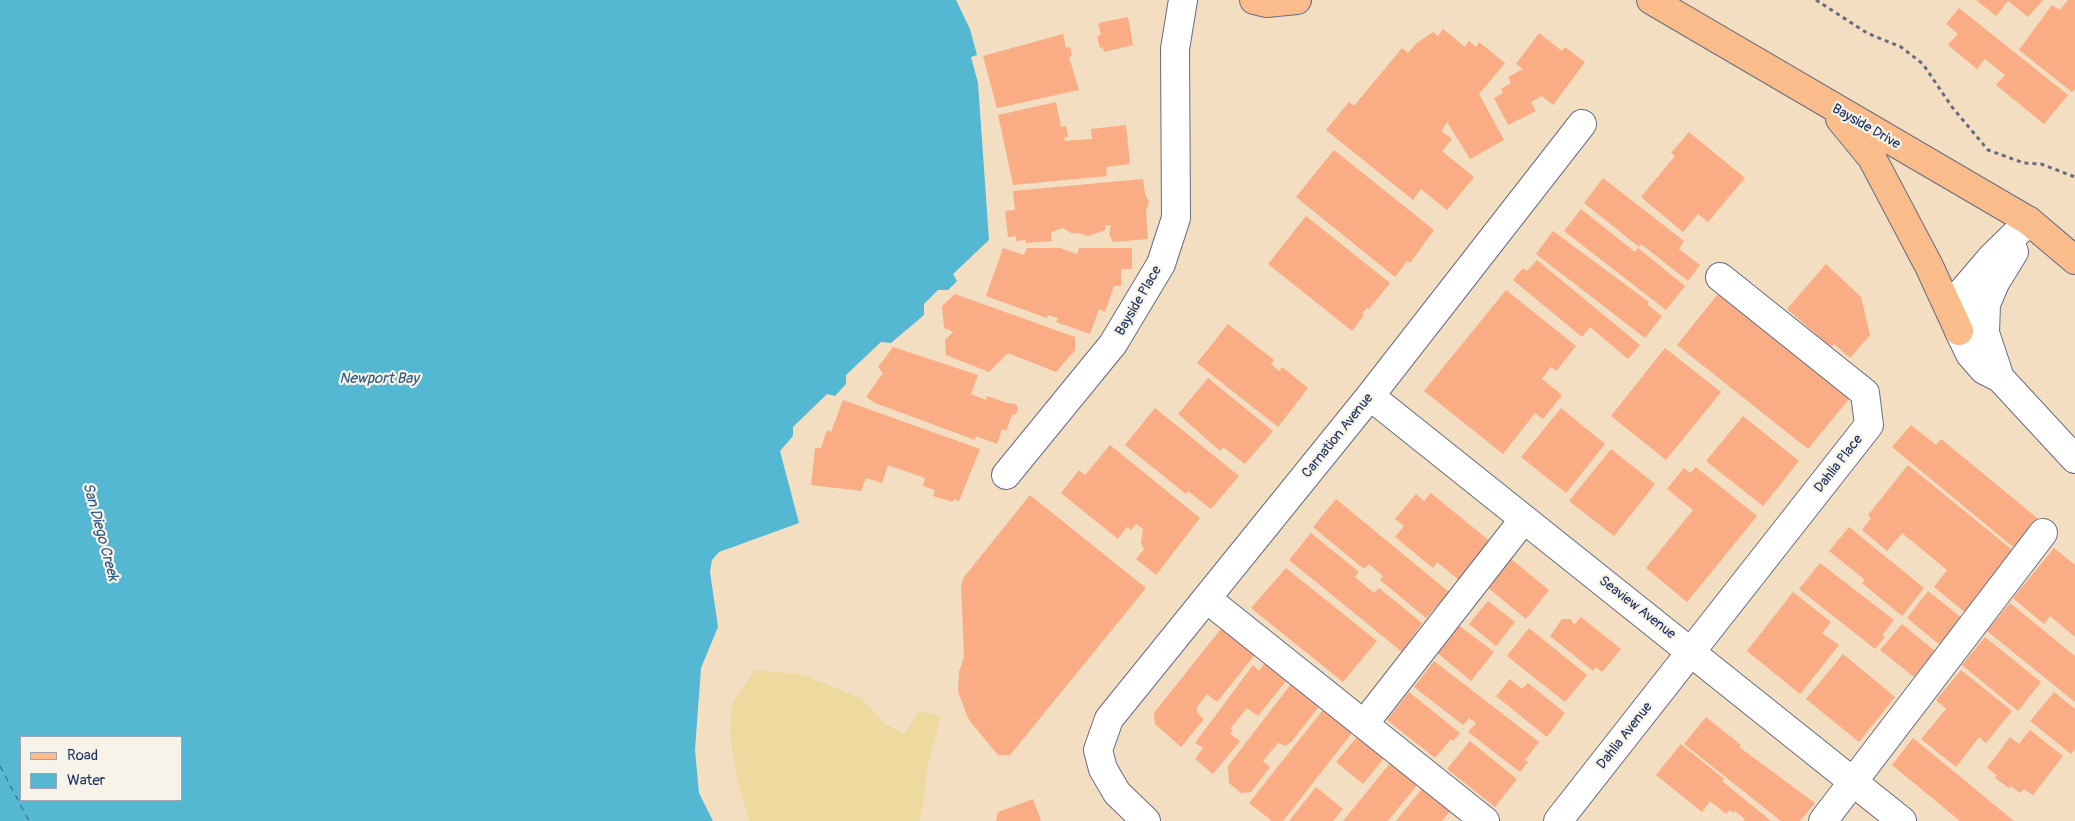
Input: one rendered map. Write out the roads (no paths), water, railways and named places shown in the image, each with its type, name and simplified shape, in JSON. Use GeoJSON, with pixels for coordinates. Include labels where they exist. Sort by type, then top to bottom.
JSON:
{"type":"FeatureCollection","features":[{"type":"Feature","properties":{"kind":"main road"},"geometry":{"type":"LineString","coordinates":[[1254,0],[1266,3],[1297,0]]}},
{"type":"Feature","properties":{"kind":"main road","name":"Bayside Drive"},"geometry":{"type":"LineString","coordinates":[[1651,0],[2029,221],[2075,260]]}},
{"type":"Feature","properties":{"kind":"main road"},"geometry":{"type":"LineString","coordinates":[[1830,106],[1872,158],[1929,266],[1959,331]]}},
{"type":"Feature","properties":{"kind":"street","name":"Bayside Place"},"geometry":{"type":"LineString","coordinates":[[1006,475],[1113,344],[1161,264],[1176,218],[1176,49],[1183,0]]}},
{"type":"Feature","properties":{"kind":"street","name":"Carnation Avenue"},"geometry":{"type":"LineString","coordinates":[[1146,821],[1117,793],[1103,769],[1098,750],[1108,719],[1370,396],[1582,124]]}},
{"type":"Feature","properties":{"kind":"street"},"geometry":{"type":"LineString","coordinates":[[2029,221],[1992,257],[1962,292],[1958,311],[1959,331],[1975,359],[1984,370],[2000,378],[2075,459]]}},
{"type":"Feature","properties":{"kind":"street"},"geometry":{"type":"LineString","coordinates":[[2000,378],[1984,333],[1986,304],[1995,282],[2007,266],[2029,221]]}},
{"type":"Feature","properties":{"kind":"street","name":"Dahlia Place"},"geometry":{"type":"LineString","coordinates":[[1692,652],[1869,425],[1866,393],[1720,277]]}},
{"type":"Feature","properties":{"kind":"street","name":"Seaview Avenue"},"geometry":{"type":"LineString","coordinates":[[1370,396],[1902,821]]}},
{"type":"Feature","properties":{"kind":"street"},"geometry":{"type":"LineString","coordinates":[[1364,724],[1524,519]]}},
{"type":"Feature","properties":{"kind":"street"},"geometry":{"type":"LineString","coordinates":[[1823,821],[2043,533]]}},
{"type":"Feature","properties":{"kind":"street"},"geometry":{"type":"LineString","coordinates":[[1207,599],[1485,821]]}},
{"type":"Feature","properties":{"kind":"street","name":"Dahlia Avenue"},"geometry":{"type":"LineString","coordinates":[[1558,821],[1692,652]]}},
{"type":"Feature","properties":{"kind":"water","name":"Newport Bay"},"geometry":{"type":"Polygon","coordinates":[[[0,0],[956,0],[970,29],[977,55],[971,57],[978,83],[989,240],[953,274],[957,281],[948,290],[938,290],[924,304],[924,315],[891,343],[881,342],[846,375],[846,384],[835,396],[827,394],[793,427],[793,436],[780,451],[799,523],[719,552],[712,560],[710,572],[718,627],[701,668],[695,750],[699,793],[713,821],[0,821],[0,0]]]}},
{"type":"Feature","properties":{"kind":"water label","name":"San Diego Creek"},"geometry":{"type":"Point","coordinates":[100,532]}}]}
